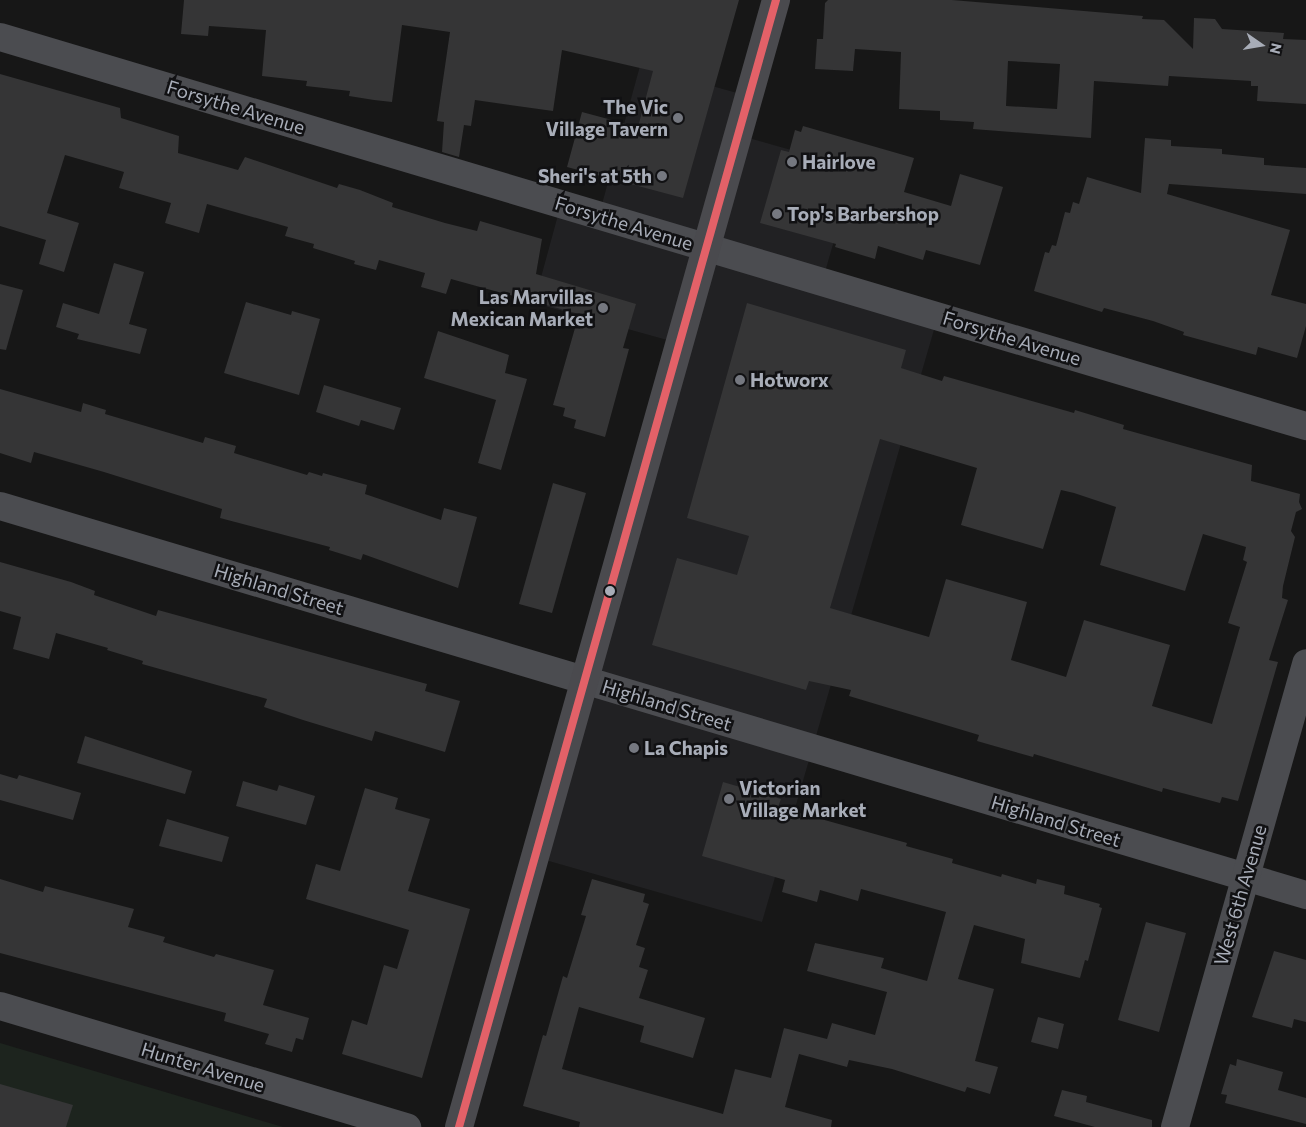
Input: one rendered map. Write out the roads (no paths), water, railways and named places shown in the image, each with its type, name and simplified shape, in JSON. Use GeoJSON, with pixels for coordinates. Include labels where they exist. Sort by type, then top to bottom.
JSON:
{"type":"FeatureCollection","features":[{"type":"Feature","properties":{"kind":"main road"},"geometry":{"type":"LineString","coordinates":[[459,1127],[776,0]]}},
{"type":"Feature","properties":{"kind":"street","name":"Forsythe Avenue"},"geometry":{"type":"LineString","coordinates":[[0,37],[1306,426]]}},
{"type":"Feature","properties":{"kind":"street","name":"Highland Street"},"geometry":{"type":"LineString","coordinates":[[0,506],[1306,895]]}},
{"type":"Feature","properties":{"kind":"street","name":"West 6th Avenue"},"geometry":{"type":"LineString","coordinates":[[1175,1127],[1306,663]]}},
{"type":"Feature","properties":{"kind":"street","name":"Hunter Avenue"},"geometry":{"type":"LineString","coordinates":[[0,1006],[406,1127]]}},
{"type":"Feature","properties":{"kind":"place","name":"The Vic Village Tavern"},"geometry":{"type":"Point","coordinates":[678,118]}},
{"type":"Feature","properties":{"kind":"place","name":"Hairlove"},"geometry":{"type":"Point","coordinates":[792,162]}},
{"type":"Feature","properties":{"kind":"place","name":"Sheri's at 5th"},"geometry":{"type":"Point","coordinates":[662,176]}},
{"type":"Feature","properties":{"kind":"place","name":"Top's Barbershop"},"geometry":{"type":"Point","coordinates":[777,214]}},
{"type":"Feature","properties":{"kind":"place","name":"Las Marvillas Mexican Market"},"geometry":{"type":"Point","coordinates":[603,308]}},
{"type":"Feature","properties":{"kind":"place","name":"Hotworx"},"geometry":{"type":"Point","coordinates":[740,380]}},
{"type":"Feature","properties":{"kind":"place","name":"La Chapis"},"geometry":{"type":"Point","coordinates":[634,748]}},
{"type":"Feature","properties":{"kind":"place","name":"Victorian Village Market"},"geometry":{"type":"Point","coordinates":[729,799]}}]}
